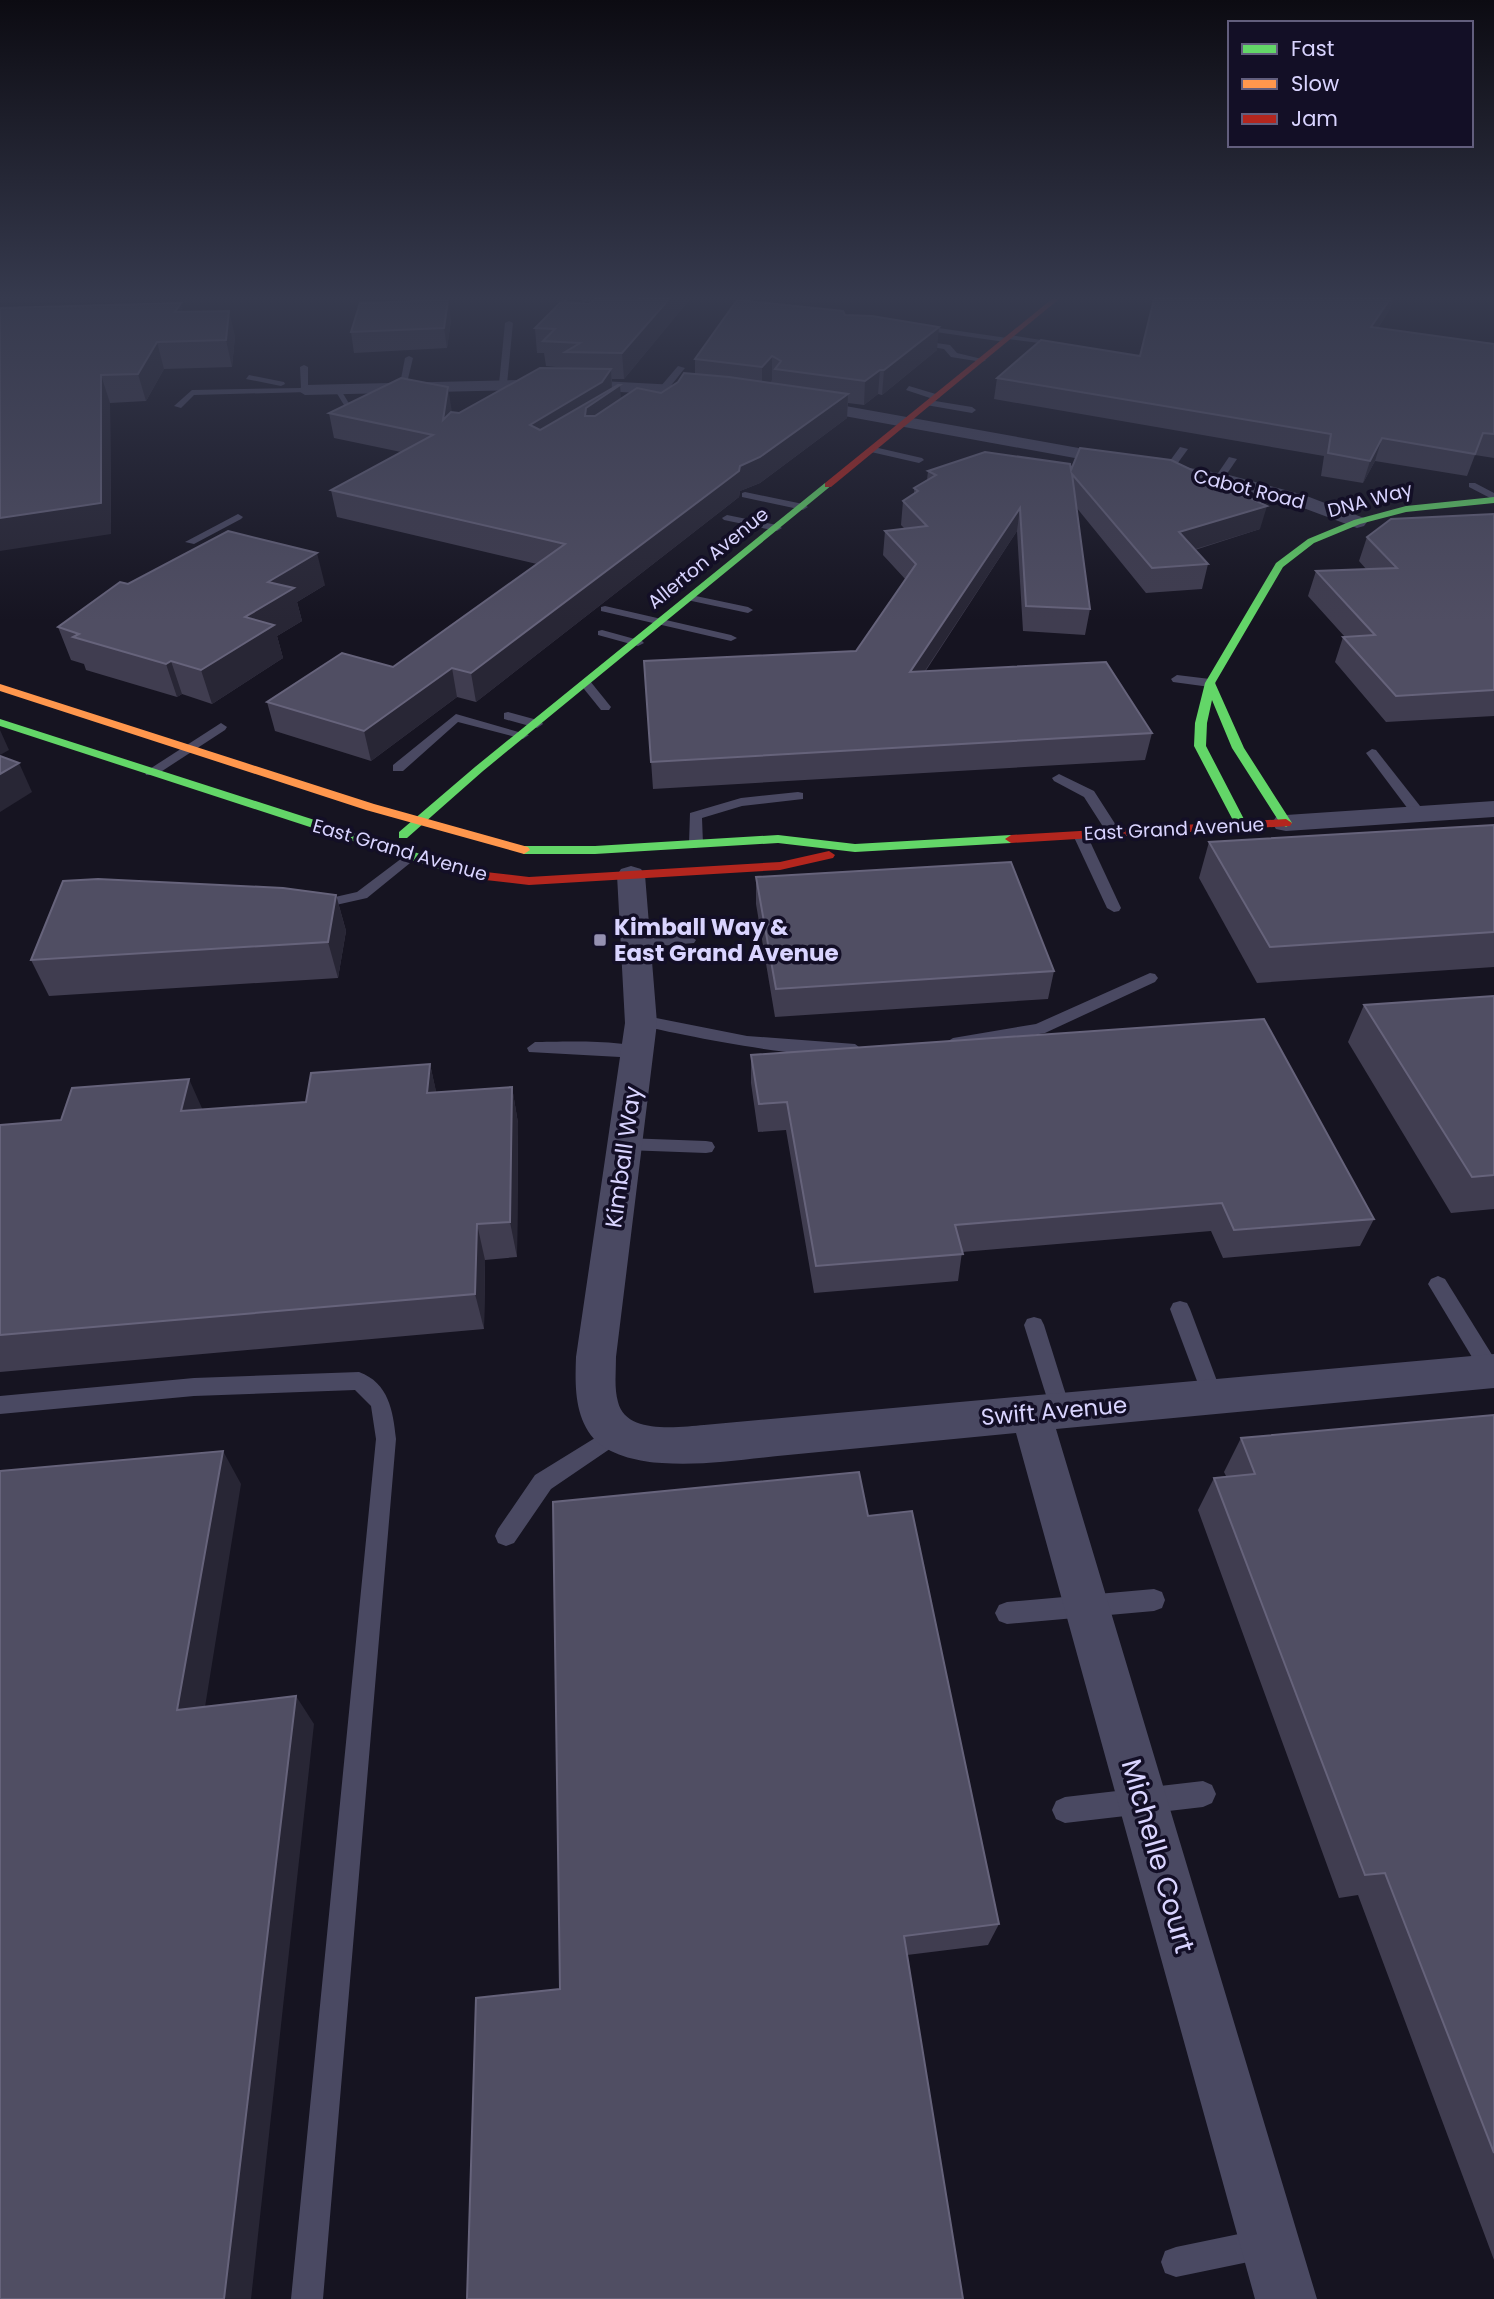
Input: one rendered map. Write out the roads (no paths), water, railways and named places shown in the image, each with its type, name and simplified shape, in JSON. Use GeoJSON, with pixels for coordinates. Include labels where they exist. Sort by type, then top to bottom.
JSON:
{"type":"FeatureCollection","features":[{"type":"Feature","properties":{"kind":"main road","name":"Allerton Avenue"},"geometry":{"type":"LineString","coordinates":[[387,849],[925,406]]}},
{"type":"Feature","properties":{"kind":"main road","name":"DNA Way"},"geometry":{"type":"LineString","coordinates":[[1241,825],[1200,746],[1201,723],[1210,683],[1279,565],[1311,541],[1357,522],[1406,509],[1494,499]]}},
{"type":"Feature","properties":{"kind":"main road"},"geometry":{"type":"LineString","coordinates":[[1210,683],[1238,748],[1286,823]]}},
{"type":"Feature","properties":{"kind":"main road","name":"East Grand Avenue"},"geometry":{"type":"LineString","coordinates":[[0,687],[419,821],[523,850],[564,851],[778,839],[855,848],[1286,823]]}},
{"type":"Feature","properties":{"kind":"main road","name":"East Grand Avenue"},"geometry":{"type":"LineString","coordinates":[[0,722],[473,875],[505,879],[780,866],[855,848]]}},
{"type":"Feature","properties":{"kind":"street","name":"Cabot Road"},"geometry":{"type":"LineString","coordinates":[[817,406],[1219,479],[1297,499],[1357,522]]}},
{"type":"Feature","properties":{"kind":"street","name":"East Grand Avenue"},"geometry":{"type":"LineString","coordinates":[[1286,823],[1494,809]]}},
{"type":"Feature","properties":{"kind":"street","name":"Kimball Way"},"geometry":{"type":"LineString","coordinates":[[616,1434],[602,1416],[596,1391],[596,1357],[639,1036],[631,875]]}},
{"type":"Feature","properties":{"kind":"street","name":"Swift Avenue"},"geometry":{"type":"LineString","coordinates":[[616,1434],[637,1442],[693,1444],[1492,1371]]}},
{"type":"Feature","properties":{"kind":"street","name":"Michelle Court"},"geometry":{"type":"LineString","coordinates":[[1046,1412],[1086,1605],[1286,2299]]}},
{"type":"Feature","properties":{"kind":"lane"},"geometry":{"type":"LineString","coordinates":[[958,406],[972,410]]}},
{"type":"Feature","properties":{"kind":"lane"},"geometry":{"type":"LineString","coordinates":[[1170,469],[1183,449]]}},
{"type":"Feature","properties":{"kind":"lane"},"geometry":{"type":"LineString","coordinates":[[874,450],[919,460]]}},
{"type":"Feature","properties":{"kind":"lane"},"geometry":{"type":"LineString","coordinates":[[1219,479],[1232,459]]}},
{"type":"Feature","properties":{"kind":"lane"},"geometry":{"type":"LineString","coordinates":[[1472,485],[1494,499]]}},
{"type":"Feature","properties":{"kind":"lane"},"geometry":{"type":"LineString","coordinates":[[745,495],[803,507]]}},
{"type":"Feature","properties":{"kind":"lane"},"geometry":{"type":"LineString","coordinates":[[190,542],[238,517]]}},
{"type":"Feature","properties":{"kind":"lane"},"geometry":{"type":"LineString","coordinates":[[727,518],[777,528]]}},
{"type":"Feature","properties":{"kind":"lane"},"geometry":{"type":"LineString","coordinates":[[691,598],[748,610]]}},
{"type":"Feature","properties":{"kind":"lane"},"geometry":{"type":"LineString","coordinates":[[605,609],[731,638]]}},
{"type":"Feature","properties":{"kind":"lane"},"geometry":{"type":"LineString","coordinates":[[603,633],[638,643]]}},
{"type":"Feature","properties":{"kind":"lane"},"geometry":{"type":"LineString","coordinates":[[1177,679],[1210,683]]}},
{"type":"Feature","properties":{"kind":"lane"},"geometry":{"type":"LineString","coordinates":[[586,684],[606,707]]}},
{"type":"Feature","properties":{"kind":"lane"},"geometry":{"type":"LineString","coordinates":[[508,716],[537,724]]}},
{"type":"Feature","properties":{"kind":"lane"},"geometry":{"type":"LineString","coordinates":[[398,768],[456,718],[523,735]]}},
{"type":"Feature","properties":{"kind":"lane"},"geometry":{"type":"LineString","coordinates":[[151,772],[221,727]]}},
{"type":"Feature","properties":{"kind":"lane"},"geometry":{"type":"LineString","coordinates":[[1372,754],[1419,814]]}},
{"type":"Feature","properties":{"kind":"lane"},"geometry":{"type":"LineString","coordinates":[[1059,778],[1089,794],[1114,833]]}},
{"type":"Feature","properties":{"kind":"lane"},"geometry":{"type":"LineString","coordinates":[[696,844],[695,816],[741,802],[798,796]]}},
{"type":"Feature","properties":{"kind":"lane"},"geometry":{"type":"LineString","coordinates":[[1080,835],[1114,908]]}},
{"type":"Feature","properties":{"kind":"lane"},"geometry":{"type":"LineString","coordinates":[[318,905],[362,895],[410,856]]}},
{"type":"Feature","properties":{"kind":"lane"},"geometry":{"type":"LineString","coordinates":[[636,943],[689,940]]}},
{"type":"Feature","properties":{"kind":"lane"},"geometry":{"type":"LineString","coordinates":[[941,1044],[1039,1029],[1150,978]]}},
{"type":"Feature","properties":{"kind":"lane"},"geometry":{"type":"LineString","coordinates":[[535,1048],[594,1048],[639,1036],[706,1037],[797,1049],[868,1050]]}},
{"type":"Feature","properties":{"kind":"lane"},"geometry":{"type":"LineString","coordinates":[[625,1144],[706,1147]]}},
{"type":"Feature","properties":{"kind":"lane"},"geometry":{"type":"LineString","coordinates":[[1438,1284],[1492,1371]]}},
{"type":"Feature","properties":{"kind":"lane"},"geometry":{"type":"LineString","coordinates":[[1181,1309],[1213,1397]]}},
{"type":"Feature","properties":{"kind":"lane"},"geometry":{"type":"LineString","coordinates":[[1034,1325],[1046,1412]]}},
{"type":"Feature","properties":{"kind":"lane"},"geometry":{"type":"LineString","coordinates":[[0,1405],[194,1387],[359,1381],[381,1402],[386,1439],[307,2299]]}},
{"type":"Feature","properties":{"kind":"lane"},"geometry":{"type":"LineString","coordinates":[[506,1536],[543,1482],[616,1434]]}},
{"type":"Feature","properties":{"kind":"lane"},"geometry":{"type":"LineString","coordinates":[[1007,1613],[1154,1600]]}},
{"type":"Feature","properties":{"kind":"lane"},"geometry":{"type":"LineString","coordinates":[[1065,1810],[1203,1794]]}},
{"type":"Feature","properties":{"kind":"lane"},"geometry":{"type":"LineString","coordinates":[[1176,2262],[1270,2243]]}},
{"type":"Feature","properties":{"kind":"place","name":"Kimball Way & East Grand Avenue"},"geometry":{"type":"Point","coordinates":[600,940]}}]}
